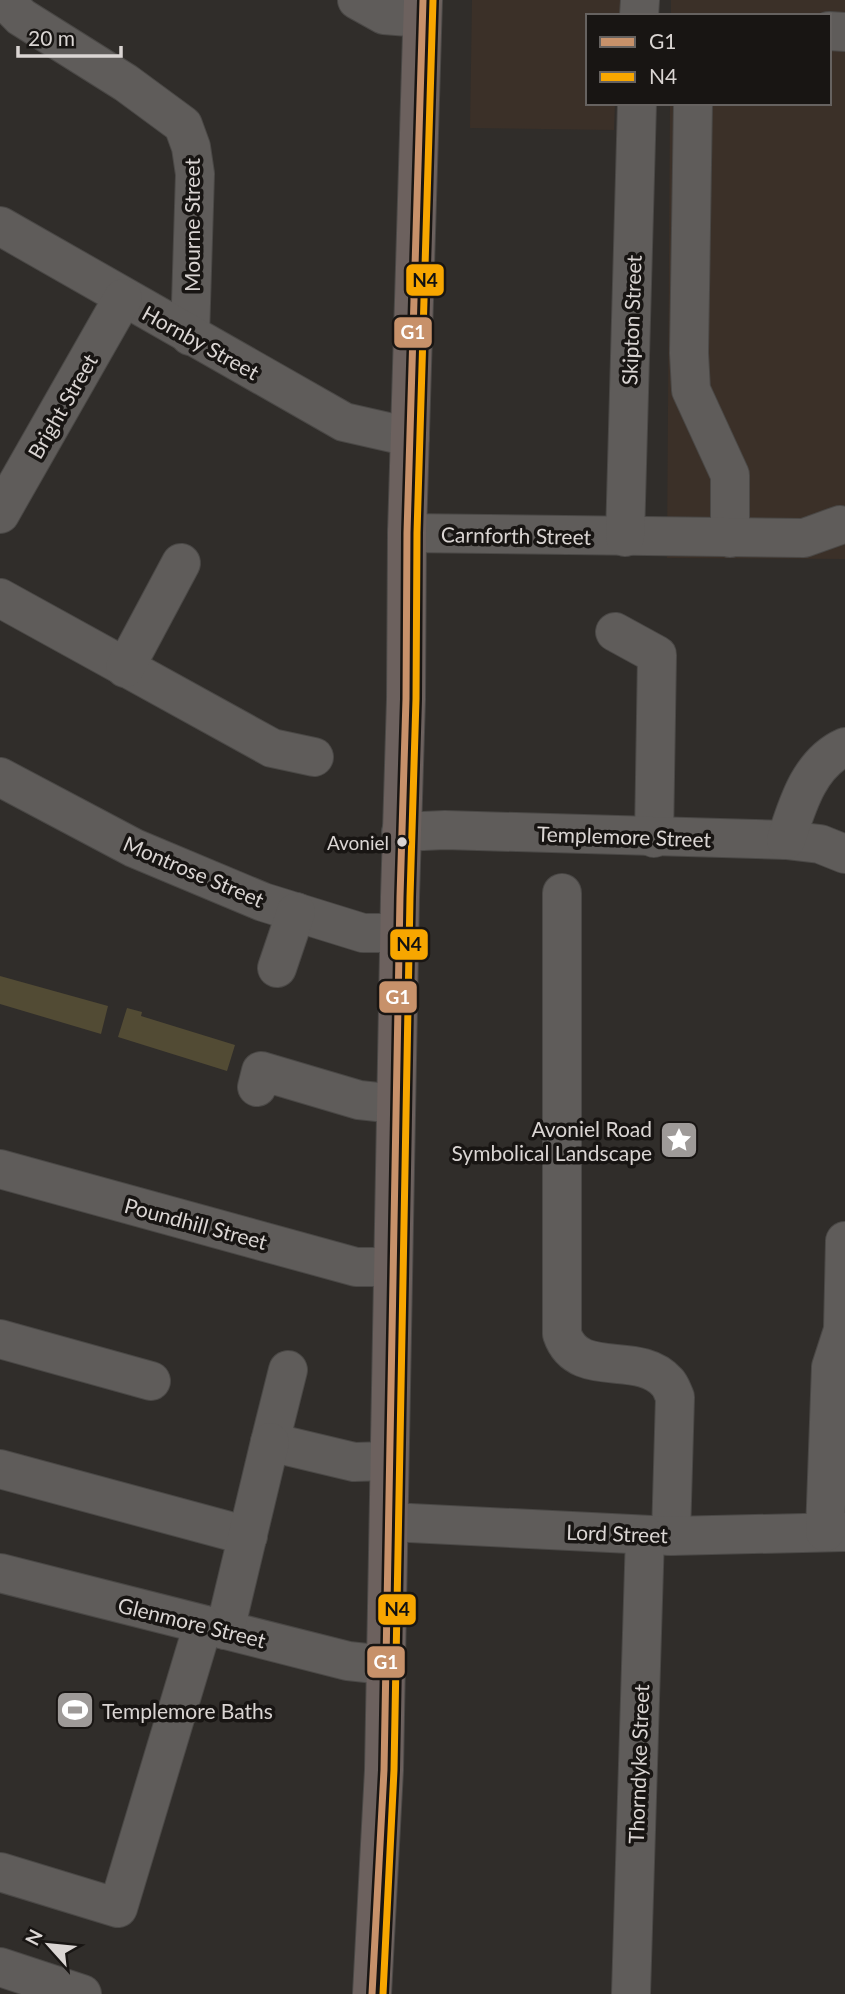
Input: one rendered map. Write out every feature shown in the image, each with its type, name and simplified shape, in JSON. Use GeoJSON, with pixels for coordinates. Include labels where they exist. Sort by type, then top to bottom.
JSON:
{"type":"FeatureCollection","features":[{"type":"Feature","properties":{"kind":"main road"},"geometry":{"type":"LineString","coordinates":[[372,1994],[384,1770],[407,533],[423,9]]}},
{"type":"Feature","properties":{"kind":"street","name":"Mourne Street"},"geometry":{"type":"LineString","coordinates":[[4,0],[21,17],[125,83],[183,125],[191,147],[195,174],[190,336]]}},
{"type":"Feature","properties":{"kind":"street"},"geometry":{"type":"LineString","coordinates":[[357,0],[384,15],[423,9]]}},
{"type":"Feature","properties":{"kind":"street","name":"Skipton Street"},"geometry":{"type":"LineString","coordinates":[[625,537],[637,105]]}},
{"type":"Feature","properties":{"kind":"street"},"geometry":{"type":"LineString","coordinates":[[693,105],[689,353],[691,390],[730,475],[730,538]]}},
{"type":"Feature","properties":{"kind":"street","name":"Hornby Street"},"geometry":{"type":"LineString","coordinates":[[0,226],[344,422],[410,437]]}},
{"type":"Feature","properties":{"kind":"street","name":"Bright Street"},"geometry":{"type":"LineString","coordinates":[[0,514],[123,298]]}},
{"type":"Feature","properties":{"kind":"street","name":"Carnforth Street"},"geometry":{"type":"LineString","coordinates":[[407,533],[804,538],[840,525]]}},
{"type":"Feature","properties":{"kind":"street"},"geometry":{"type":"LineString","coordinates":[[125,668],[181,563]]}},
{"type":"Feature","properties":{"kind":"street"},"geometry":{"type":"LineString","coordinates":[[0,598],[272,748],[314,757]]}},
{"type":"Feature","properties":{"kind":"street"},"geometry":{"type":"LineString","coordinates":[[615,632],[657,655],[654,838]]}},
{"type":"Feature","properties":{"kind":"street"},"geometry":{"type":"LineString","coordinates":[[786,841],[797,806],[815,771],[833,753],[845,747]]}},
{"type":"Feature","properties":{"kind":"street","name":"Montrose Street"},"geometry":{"type":"LineString","coordinates":[[0,777],[134,848],[263,902],[363,933],[399,933]]}},
{"type":"Feature","properties":{"kind":"street","name":"Templemore Street"},"geometry":{"type":"LineString","coordinates":[[401,832],[434,830],[786,841],[820,844],[845,854]]}},
{"type":"Feature","properties":{"kind":"street","name":"Thorndyke Street"},"geometry":{"type":"LineString","coordinates":[[562,893],[562,1334],[566,1346],[578,1356],[591,1361],[634,1366],[653,1372],[668,1383],[675,1397],[658,1535],[631,1994]]}},
{"type":"Feature","properties":{"kind":"street"},"geometry":{"type":"LineString","coordinates":[[277,968],[296,912]]}},
{"type":"Feature","properties":{"kind":"street"},"geometry":{"type":"LineString","coordinates":[[257,1087],[261,1071],[359,1100],[396,1104]]}},
{"type":"Feature","properties":{"kind":"street","name":"Poundhill Street"},"geometry":{"type":"LineString","coordinates":[[0,1170],[356,1267],[393,1267]]}},
{"type":"Feature","properties":{"kind":"street"},"geometry":{"type":"LineString","coordinates":[[835,1532],[831,1367],[842,1330],[845,1241]]}},
{"type":"Feature","properties":{"kind":"street"},"geometry":{"type":"LineString","coordinates":[[0,1339],[151,1381]]}},
{"type":"Feature","properties":{"kind":"street"},"geometry":{"type":"LineString","coordinates":[[0,1872],[118,1908],[248,1536],[288,1370]]}},
{"type":"Feature","properties":{"kind":"street"},"geometry":{"type":"LineString","coordinates":[[270,1442],[354,1462],[388,1461]]}},
{"type":"Feature","properties":{"kind":"street"},"geometry":{"type":"LineString","coordinates":[[0,1469],[248,1536]]}},
{"type":"Feature","properties":{"kind":"street","name":"Lord Street"},"geometry":{"type":"LineString","coordinates":[[390,1522],[658,1535],[835,1532]]}},
{"type":"Feature","properties":{"kind":"street","name":"Glenmore Street"},"geometry":{"type":"LineString","coordinates":[[0,1573],[348,1661],[385,1665]]}},
{"type":"Feature","properties":{"kind":"street"},"geometry":{"type":"LineString","coordinates":[[0,1967],[82,1994]]}},
{"type":"Feature","properties":{"kind":"shaded area"},"geometry":{"type":"Polygon","coordinates":[[[472,0],[621,0],[620,14],[586,14],[586,105],[615,105],[614,130],[470,128],[472,0]]]}},
{"type":"Feature","properties":{"kind":"shaded area"},"geometry":{"type":"Polygon","coordinates":[[[671,0],[845,0],[845,559],[667,558],[670,105],[831,105],[831,14],[671,14],[671,0]]]}},
{"type":"Feature","properties":{"kind":"shaded area"},"geometry":{"type":"Polygon","coordinates":[[[0,976],[108,1006],[101,1034],[0,1004],[0,976]]]}},
{"type":"Feature","properties":{"kind":"shaded area"},"geometry":{"type":"Polygon","coordinates":[[[127,1008],[142,1012],[141,1016],[235,1045],[227,1071],[118,1037],[127,1008]]]}},
{"type":"Feature","properties":{"kind":"transit line","name":"G1"},"geometry":{"type":"LineString","coordinates":[[372,1994],[384,1770],[407,533],[423,0]]}},
{"type":"Feature","properties":{"kind":"transit line","name":"N4"},"geometry":{"type":"LineString","coordinates":[[383,1994],[394,1770],[417,533],[433,0]]}},
{"type":"Feature","properties":{"kind":"place","name":"Avoniel"},"geometry":{"type":"Point","coordinates":[402,842]}},
{"type":"Feature","properties":{"kind":"place","name":"Avoniel Road Symbolical Landscape"},"geometry":{"type":"Point","coordinates":[679,1140]}},
{"type":"Feature","properties":{"kind":"place","name":"Templemore Baths"},"geometry":{"type":"Point","coordinates":[75,1710]}}]}
